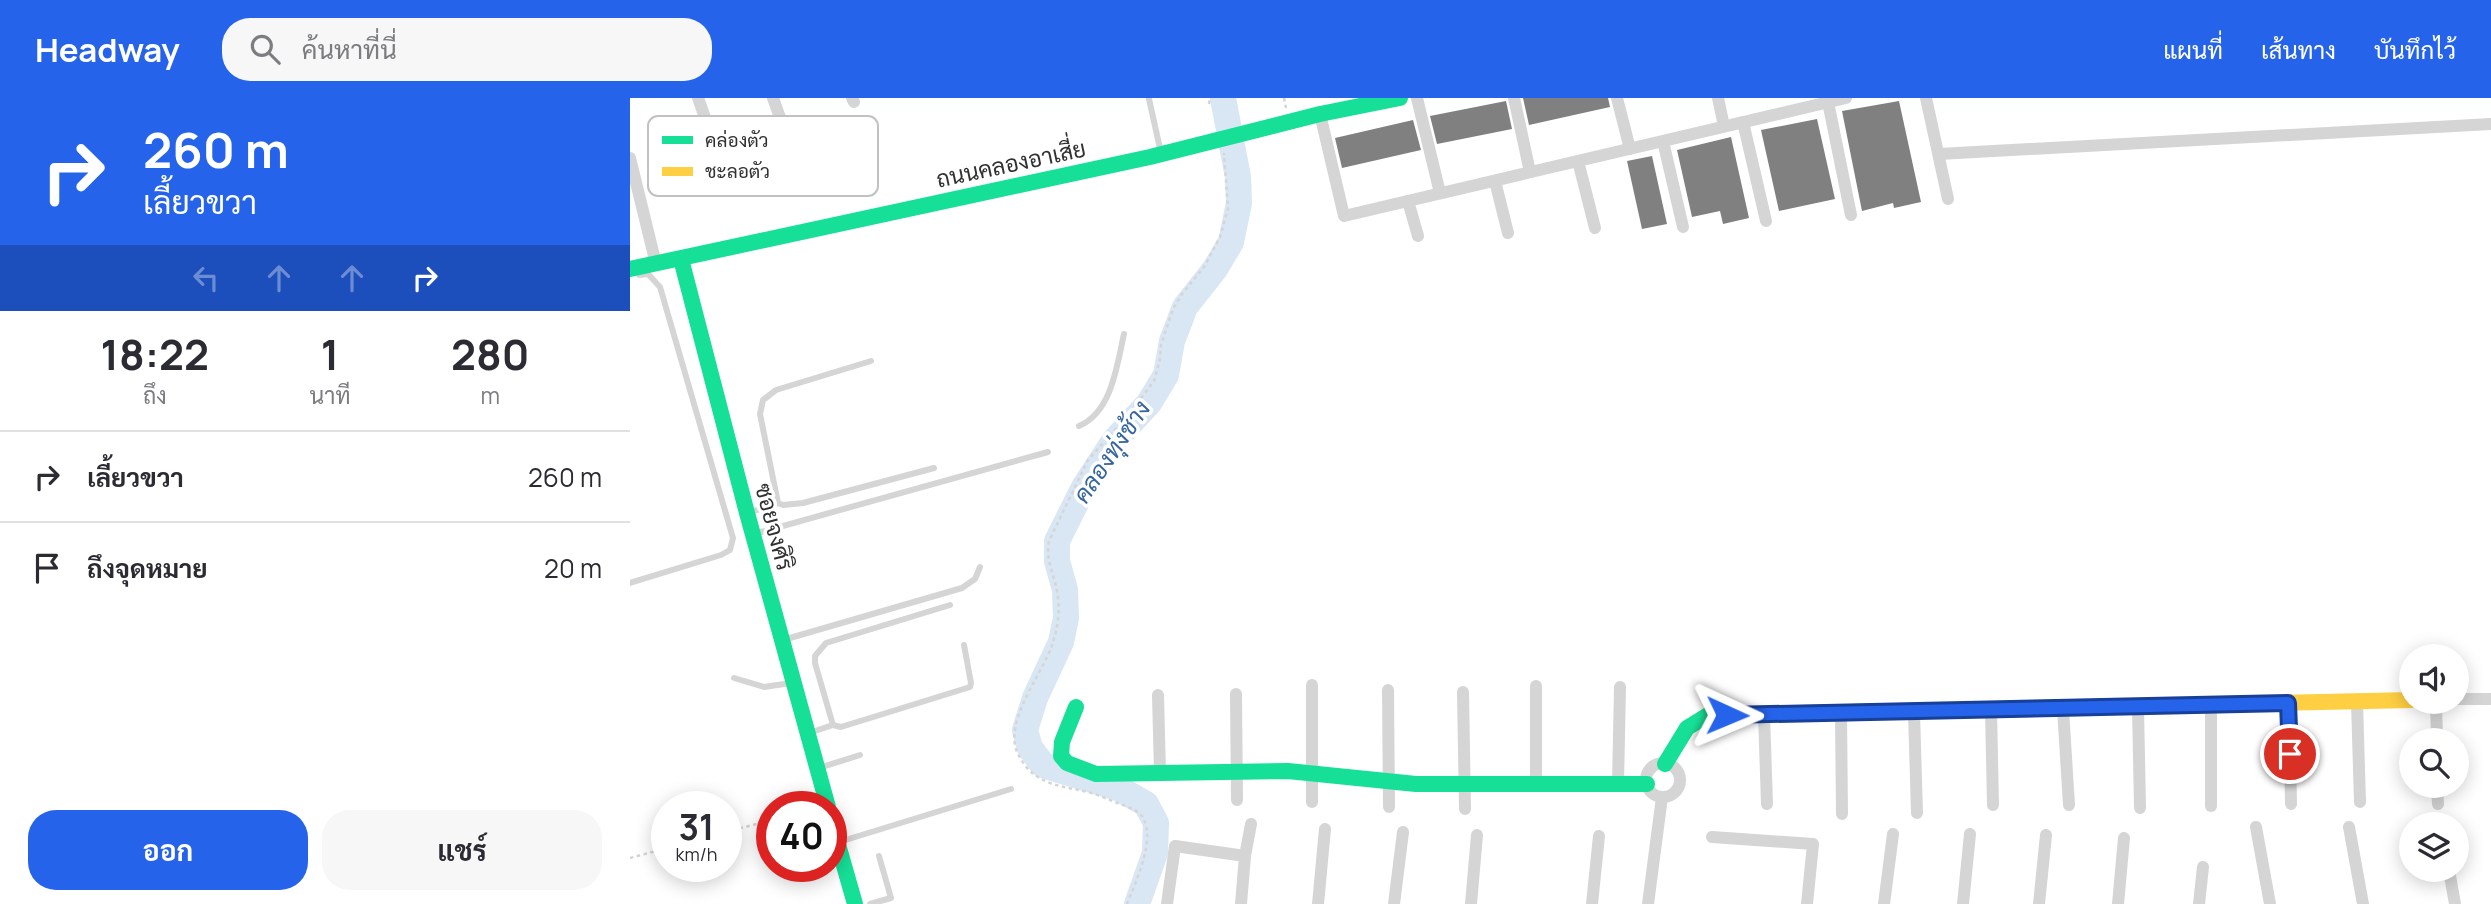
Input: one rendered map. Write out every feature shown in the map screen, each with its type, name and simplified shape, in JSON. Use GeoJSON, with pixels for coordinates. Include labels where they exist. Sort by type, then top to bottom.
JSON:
{"type":"FeatureCollection","features":[{"type":"Feature","properties":{"kind":"street"},"geometry":{"type":"LineString","coordinates":[[698,98],[704,116]]}},
{"type":"Feature","properties":{"kind":"street"},"geometry":{"type":"LineString","coordinates":[[773,98],[779,116]]}},
{"type":"Feature","properties":{"kind":"street","name":"ถนนคลองอาเสี่ย"},"geometry":{"type":"LineString","coordinates":[[630,269],[1161,155],[1220,146],[1244,133],[1400,98]]}},
{"type":"Feature","properties":{"kind":"street"},"geometry":{"type":"LineString","coordinates":[[1417,98],[1440,193]]}},
{"type":"Feature","properties":{"kind":"street"},"geometry":{"type":"LineString","coordinates":[[1514,98],[1530,172]]}},
{"type":"Feature","properties":{"kind":"street"},"geometry":{"type":"LineString","coordinates":[[1616,98],[1630,149]]}},
{"type":"Feature","properties":{"kind":"street"},"geometry":{"type":"LineString","coordinates":[[1718,98],[1724,127]]}},
{"type":"Feature","properties":{"kind":"street"},"geometry":{"type":"LineString","coordinates":[[1320,114],[1344,216],[1724,127],[1812,102],[1846,98]]}},
{"type":"Feature","properties":{"kind":"street"},"geometry":{"type":"LineString","coordinates":[[1926,98],[1948,199]]}},
{"type":"Feature","properties":{"kind":"street"},"geometry":{"type":"LineString","coordinates":[[1828,102],[1851,215]]}},
{"type":"Feature","properties":{"kind":"street"},"geometry":{"type":"LineString","coordinates":[[1744,122],[1766,221]]}},
{"type":"Feature","properties":{"kind":"street"},"geometry":{"type":"LineString","coordinates":[[1938,154],[2491,124]]}},
{"type":"Feature","properties":{"kind":"street"},"geometry":{"type":"LineString","coordinates":[[1662,141],[1683,226]]}},
{"type":"Feature","properties":{"kind":"street"},"geometry":{"type":"LineString","coordinates":[[630,158],[656,264]]}},
{"type":"Feature","properties":{"kind":"street"},"geometry":{"type":"LineString","coordinates":[[1578,161],[1595,228]]}},
{"type":"Feature","properties":{"kind":"street"},"geometry":{"type":"LineString","coordinates":[[1495,181],[1508,233]]}},
{"type":"Feature","properties":{"kind":"street"},"geometry":{"type":"LineString","coordinates":[[1409,201],[1418,236]]}},
{"type":"Feature","properties":{"kind":"street","name":"ซอยจงศิริ"},"geometry":{"type":"LineString","coordinates":[[681,258],[752,534],[823,791]]}},
{"type":"Feature","properties":{"kind":"street"},"geometry":{"type":"LineString","coordinates":[[1312,685],[1312,802]]}},
{"type":"Feature","properties":{"kind":"street"},"geometry":{"type":"LineString","coordinates":[[1536,686],[1536,784]]}},
{"type":"Feature","properties":{"kind":"street"},"geometry":{"type":"LineString","coordinates":[[1618,785],[1620,687]]}},
{"type":"Feature","properties":{"kind":"street"},"geometry":{"type":"LineString","coordinates":[[1388,690],[1389,807]]}},
{"type":"Feature","properties":{"kind":"street"},"geometry":{"type":"LineString","coordinates":[[1464,692],[1465,809]]}},
{"type":"Feature","properties":{"kind":"street"},"geometry":{"type":"LineString","coordinates":[[1236,694],[1237,800]]}},
{"type":"Feature","properties":{"kind":"street"},"geometry":{"type":"LineString","coordinates":[[1158,695],[1160,773]]}},
{"type":"Feature","properties":{"kind":"street"},"geometry":{"type":"LineString","coordinates":[[2469,699],[2491,699]]}},
{"type":"Feature","properties":{"kind":"street"},"geometry":{"type":"LineString","coordinates":[[1665,764],[1680,735],[1692,720],[1708,715],[2399,700]]}},
{"type":"Feature","properties":{"kind":"street"},"geometry":{"type":"LineString","coordinates":[[2357,702],[2360,802]]}},
{"type":"Feature","properties":{"kind":"street"},"geometry":{"type":"LineString","coordinates":[[2288,703],[2291,804]]}},
{"type":"Feature","properties":{"kind":"street"},"geometry":{"type":"LineString","coordinates":[[2211,706],[2211,806]]}},
{"type":"Feature","properties":{"kind":"street"},"geometry":{"type":"LineString","coordinates":[[1076,707],[1060,750],[1061,756],[1067,763],[1096,774],[1237,771],[1312,774],[1416,784],[1647,784]]}},
{"type":"Feature","properties":{"kind":"street"},"geometry":{"type":"LineString","coordinates":[[2138,708],[2140,808]]}},
{"type":"Feature","properties":{"kind":"street"},"geometry":{"type":"LineString","coordinates":[[2063,709],[2069,805]]}},
{"type":"Feature","properties":{"kind":"street"},"geometry":{"type":"LineString","coordinates":[[1991,710],[1993,805]]}},
{"type":"Feature","properties":{"kind":"street"},"geometry":{"type":"LineString","coordinates":[[1914,712],[1917,813]]}},
{"type":"Feature","properties":{"kind":"street"},"geometry":{"type":"LineString","coordinates":[[1841,714],[1842,814]]}},
{"type":"Feature","properties":{"kind":"street"},"geometry":{"type":"LineString","coordinates":[[1764,715],[1768,804]]}},
{"type":"Feature","properties":{"kind":"street"},"geometry":{"type":"LineString","coordinates":[[1665,764],[1676,769],[1680,776],[1680,784],[1670,796],[1656,795],[1647,784],[1650,771],[1655,766],[1665,764]]}},
{"type":"Feature","properties":{"kind":"street"},"geometry":{"type":"LineString","coordinates":[[1648,904],[1662,797]]}},
{"type":"Feature","properties":{"kind":"street"},"geometry":{"type":"LineString","coordinates":[[2438,798],[2438,804]]}},
{"type":"Feature","properties":{"kind":"street"},"geometry":{"type":"LineString","coordinates":[[1241,904],[1251,824]]}},
{"type":"Feature","properties":{"kind":"street"},"geometry":{"type":"LineString","coordinates":[[2256,827],[2270,904]]}},
{"type":"Feature","properties":{"kind":"street"},"geometry":{"type":"LineString","coordinates":[[2349,827],[2363,904]]}},
{"type":"Feature","properties":{"kind":"street"},"geometry":{"type":"LineString","coordinates":[[1318,904],[1325,829]]}},
{"type":"Feature","properties":{"kind":"street"},"geometry":{"type":"LineString","coordinates":[[1394,904],[1402,832]]}},
{"type":"Feature","properties":{"kind":"street"},"geometry":{"type":"LineString","coordinates":[[1884,904],[1893,834]]}},
{"type":"Feature","properties":{"kind":"street"},"geometry":{"type":"LineString","coordinates":[[1963,904],[1970,834]]}},
{"type":"Feature","properties":{"kind":"street"},"geometry":{"type":"LineString","coordinates":[[1471,904],[1477,835]]}},
{"type":"Feature","properties":{"kind":"street"},"geometry":{"type":"LineString","coordinates":[[2039,904],[2046,835]]}},
{"type":"Feature","properties":{"kind":"street"},"geometry":{"type":"LineString","coordinates":[[1592,904],[1599,836]]}},
{"type":"Feature","properties":{"kind":"street"},"geometry":{"type":"LineString","coordinates":[[1712,837],[1813,844],[1807,904]]}},
{"type":"Feature","properties":{"kind":"street"},"geometry":{"type":"LineString","coordinates":[[2118,904],[2124,838]]}},
{"type":"Feature","properties":{"kind":"street"},"geometry":{"type":"LineString","coordinates":[[1167,904],[1175,846],[1245,856]]}},
{"type":"Feature","properties":{"kind":"street"},"geometry":{"type":"LineString","coordinates":[[2199,904],[2203,867]]}},
{"type":"Feature","properties":{"kind":"street"},"geometry":{"type":"LineString","coordinates":[[847,873],[856,904]]}},
{"type":"Feature","properties":{"kind":"street"},"geometry":{"type":"LineString","coordinates":[[2451,882],[2455,904]]}},
{"type":"Feature","properties":{"kind":"lane"},"geometry":{"type":"LineString","coordinates":[[1149,99],[1161,155]]}},
{"type":"Feature","properties":{"kind":"lane"},"geometry":{"type":"LineString","coordinates":[[630,276],[648,274],[660,287],[733,538],[730,550],[721,555],[630,583]]}},
{"type":"Feature","properties":{"kind":"lane"},"geometry":{"type":"LineString","coordinates":[[1079,426],[1090,422],[1112,387],[1124,334]]}},
{"type":"Feature","properties":{"kind":"lane"},"geometry":{"type":"LineString","coordinates":[[778,503],[760,414],[763,400],[776,390],[871,360]]}},
{"type":"Feature","properties":{"kind":"lane"},"geometry":{"type":"LineString","coordinates":[[752,534],[1048,452]]}},
{"type":"Feature","properties":{"kind":"lane"},"geometry":{"type":"LineString","coordinates":[[747,513],[778,503],[803,503],[933,468]]}},
{"type":"Feature","properties":{"kind":"lane"},"geometry":{"type":"LineString","coordinates":[[781,640],[962,588],[975,579],[980,567]]}},
{"type":"Feature","properties":{"kind":"lane"},"geometry":{"type":"LineString","coordinates":[[833,725],[815,663],[815,656],[820,649],[831,640],[950,605]]}},
{"type":"Feature","properties":{"kind":"lane"},"geometry":{"type":"LineString","coordinates":[[807,734],[833,725],[844,726],[970,687],[964,645]]}},
{"type":"Feature","properties":{"kind":"lane"},"geometry":{"type":"LineString","coordinates":[[734,678],[764,687],[793,682]]}},
{"type":"Feature","properties":{"kind":"lane"},"geometry":{"type":"LineString","coordinates":[[817,768],[860,755]]}},
{"type":"Feature","properties":{"kind":"lane"},"geometry":{"type":"LineString","coordinates":[[847,839],[1010,789]]}},
{"type":"Feature","properties":{"kind":"lane"},"geometry":{"type":"LineString","coordinates":[[870,904],[892,901],[879,856]]}},
{"type":"Feature","properties":{"kind":"path"},"geometry":{"type":"LineString","coordinates":[[1209,104],[1210,98]]}},
{"type":"Feature","properties":{"kind":"path"},"geometry":{"type":"LineString","coordinates":[[1127,904],[1146,849],[1147,836],[1143,818],[1129,807],[1042,780],[1025,765],[1017,753],[1014,736],[1024,702],[1052,646],[1057,624],[1058,600],[1047,553],[1049,541],[1088,460],[1154,381],[1161,345],[1173,309],[1204,267],[1220,237],[1228,209],[1227,176],[1220,146]]}},
{"type":"Feature","properties":{"kind":"path"},"geometry":{"type":"LineString","coordinates":[[630,858],[651,852]]}},
{"type":"Feature","properties":{"kind":"building"},"geometry":{"type":"Polygon","coordinates":[[[1523,98],[1608,98],[1610,107],[1529,125],[1523,98]]]}},
{"type":"Feature","properties":{"kind":"building"},"geometry":{"type":"Polygon","coordinates":[[[1506,101],[1512,129],[1437,144],[1430,116],[1506,101]]]}},
{"type":"Feature","properties":{"kind":"building"},"geometry":{"type":"Polygon","coordinates":[[[1899,101],[1921,202],[1894,208],[1893,203],[1862,211],[1842,111],[1899,101]]]}},
{"type":"Feature","properties":{"kind":"building"},"geometry":{"type":"Polygon","coordinates":[[[1817,119],[1835,199],[1779,211],[1761,130],[1817,119]]]}},
{"type":"Feature","properties":{"kind":"building"},"geometry":{"type":"Polygon","coordinates":[[[1413,120],[1421,150],[1342,168],[1335,138],[1413,120]]]}},
{"type":"Feature","properties":{"kind":"building"},"geometry":{"type":"Polygon","coordinates":[[[1731,137],[1749,218],[1723,224],[1720,211],[1692,217],[1677,150],[1731,137]]]}},
{"type":"Feature","properties":{"kind":"building"},"geometry":{"type":"Polygon","coordinates":[[[1652,156],[1667,224],[1642,229],[1627,161],[1652,156]]]}},
{"type":"Feature","properties":{"kind":"waterway","name":"คลองทุ่งช้าง"},"geometry":{"type":"LineString","coordinates":[[1137,904],[1155,853],[1156,823],[1146,804],[1118,788],[1043,765],[1030,748],[1025,730],[1035,698],[1061,642],[1066,618],[1065,590],[1057,561],[1057,541],[1084,487],[1114,441],[1149,403],[1166,375],[1172,341],[1185,307],[1215,269],[1231,242],[1239,203],[1238,177],[1223,98]]}},
{"type":"Feature","properties":{"kind":"traffic: fast"},"geometry":{"type":"LineString","coordinates":[[630,269],[1150,157],[1320,114],[1400,98]]}},
{"type":"Feature","properties":{"kind":"traffic: fast"},"geometry":{"type":"LineString","coordinates":[[681,259],[824,791]]}},
{"type":"Feature","properties":{"kind":"traffic: fast"},"geometry":{"type":"LineString","coordinates":[[1665,764],[1687,728],[1708,715],[2143,706]]}},
{"type":"Feature","properties":{"kind":"traffic: fast"},"geometry":{"type":"LineString","coordinates":[[1076,707],[1062,742],[1061,756],[1067,763],[1096,774],[1288,771],[1416,784],[1647,784]]}},
{"type":"Feature","properties":{"kind":"traffic: fast"},"geometry":{"type":"LineString","coordinates":[[847,876],[855,904]]}},
{"type":"Feature","properties":{"kind":"traffic: slow"},"geometry":{"type":"LineString","coordinates":[[2143,706],[2399,700]]}},
{"type":"Feature","properties":{"kind":"route"},"geometry":{"type":"LineString","coordinates":[[1727,715],[2288,703],[2290,754]]}}]}
